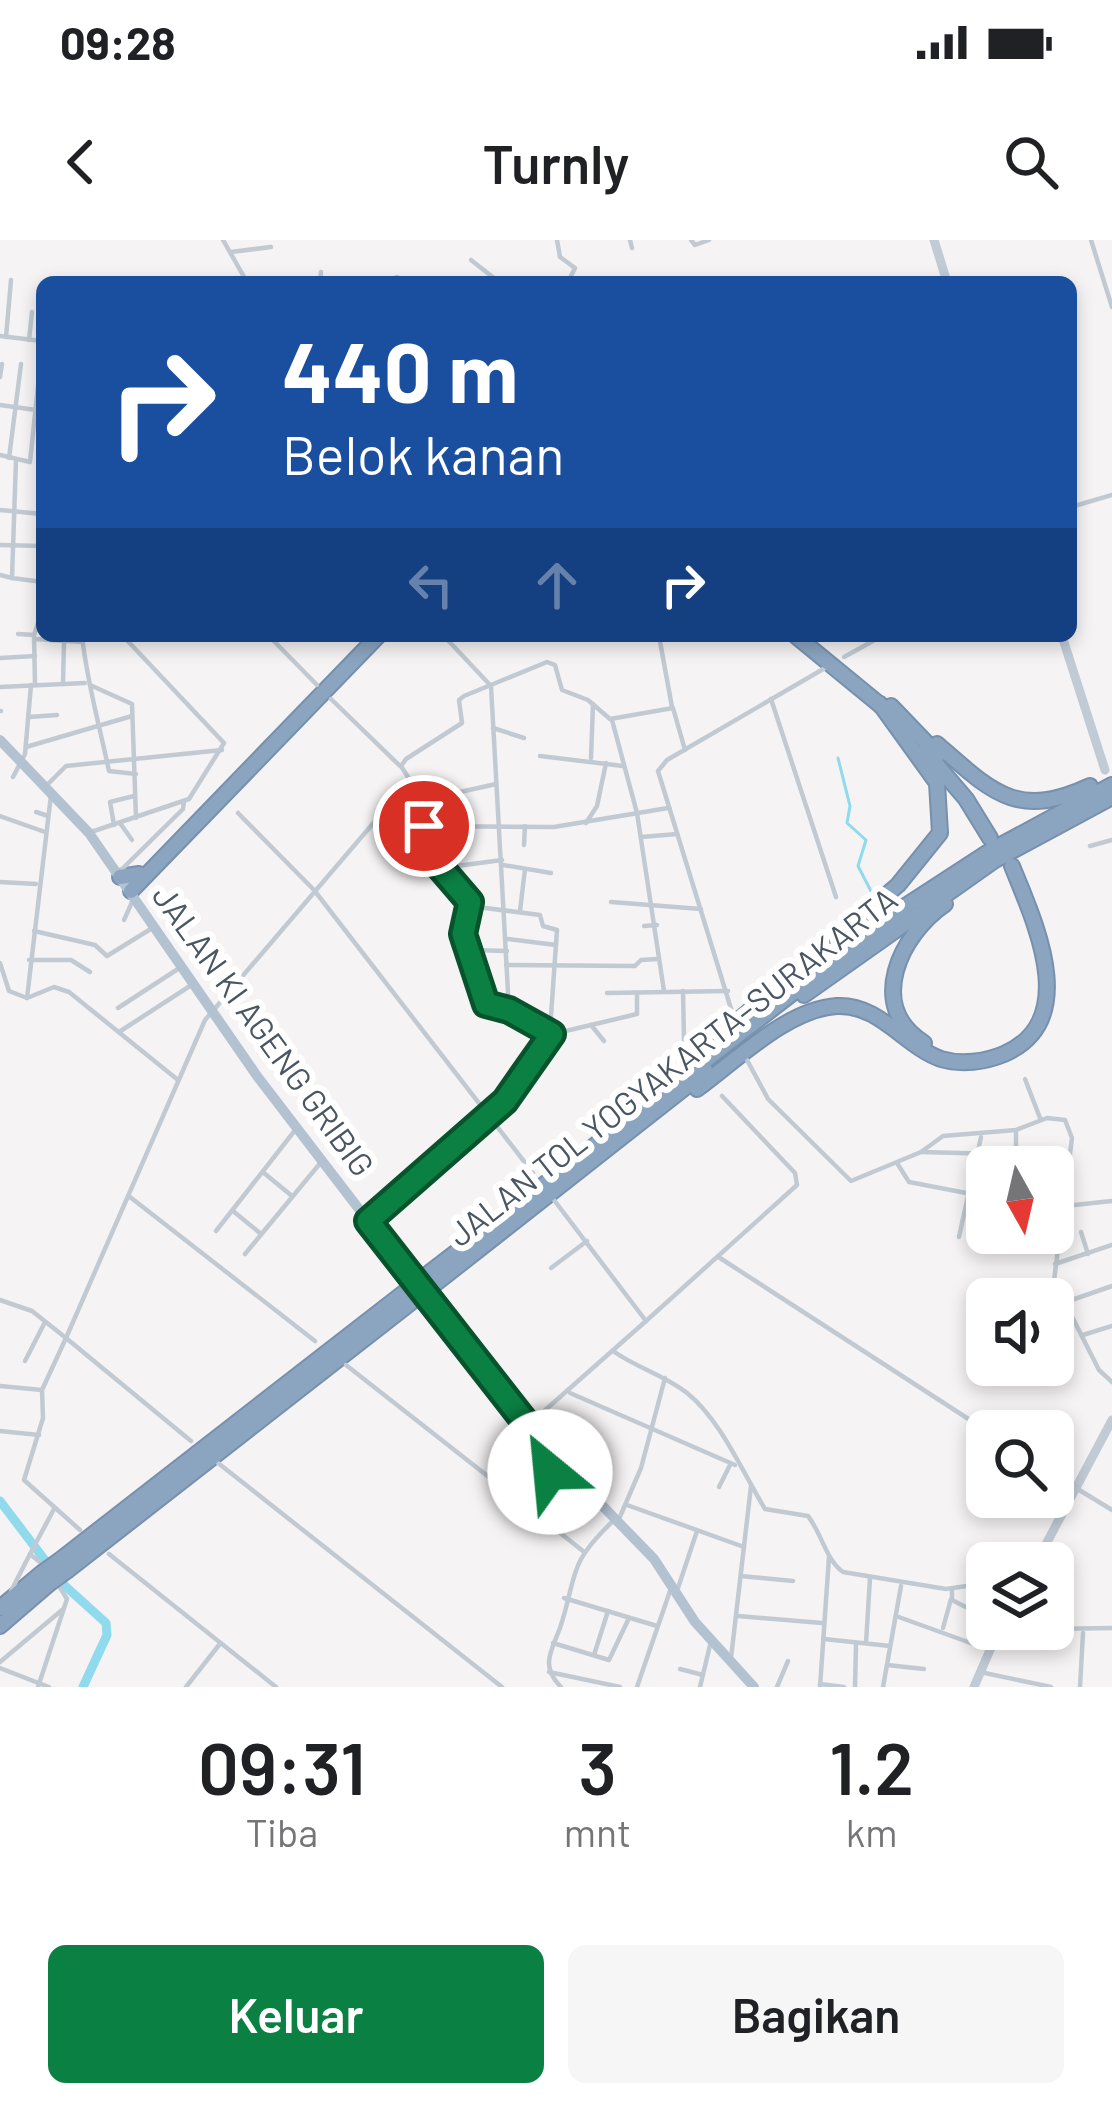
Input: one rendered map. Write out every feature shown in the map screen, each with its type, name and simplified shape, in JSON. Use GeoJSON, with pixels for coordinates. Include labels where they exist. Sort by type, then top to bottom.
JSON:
{"type":"FeatureCollection","features":[{"type":"Feature","properties":{"kind":"highway"},"geometry":{"type":"LineString","coordinates":[[130,883],[362,642]]}},
{"type":"Feature","properties":{"kind":"highway"},"geometry":{"type":"LineString","coordinates":[[130,883],[372,642]]}},
{"type":"Feature","properties":{"kind":"highway"},"geometry":{"type":"LineString","coordinates":[[804,642],[990,789],[1016,802],[1048,802],[1110,777]]}},
{"type":"Feature","properties":{"kind":"highway"},"geometry":{"type":"LineString","coordinates":[[817,642],[882,701],[993,836]]}},
{"type":"Feature","properties":{"kind":"highway"},"geometry":{"type":"LineString","coordinates":[[572,1161],[898,885],[932,847],[943,817],[937,783],[882,701]]}},
{"type":"Feature","properties":{"kind":"highway","name":"JALAN TOL YOGYAKARTA–SURAKARTA"},"geometry":{"type":"LineString","coordinates":[[421,1287],[572,1161],[907,905],[1110,777]]}},
{"type":"Feature","properties":{"kind":"highway"},"geometry":{"type":"LineString","coordinates":[[521,1214],[785,1026],[824,1008],[866,1011],[911,1045],[947,1061],[986,1059],[1023,1043],[1042,1015],[1046,968],[1010,868],[1038,955],[1034,1013],[1018,1037],[1002,1047],[951,1055],[916,1038],[903,1020],[894,987],[904,941],[940,907],[1112,798]]}},
{"type":"Feature","properties":{"kind":"highway","name":"JALAN TOL YOGYAKARTA–SURAKARTA"},"geometry":{"type":"LineString","coordinates":[[0,1608],[64,1565],[916,912],[995,860],[1112,798]]}},
{"type":"Feature","properties":{"kind":"highway","name":"JALAN TOL YOGYAKARTA–SURAKARTA"},"geometry":{"type":"LineString","coordinates":[[0,1626],[46,1578]]}},
{"type":"Feature","properties":{"kind":"main road"},"geometry":{"type":"LineString","coordinates":[[934,240],[945,276]]}},
{"type":"Feature","properties":{"kind":"main road"},"geometry":{"type":"LineString","coordinates":[[1064,642],[1110,777]]}},
{"type":"Feature","properties":{"kind":"main road","name":"JALAN KI AGENG GRIBIG"},"geometry":{"type":"LineString","coordinates":[[0,740],[24,753],[130,883],[154,927],[296,1130],[526,1427],[654,1559],[711,1641],[754,1687]]}},
{"type":"Feature","properties":{"kind":"main road"},"geometry":{"type":"LineString","coordinates":[[1047,1542],[1112,1420]]}},
{"type":"Feature","properties":{"kind":"main road"},"geometry":{"type":"LineString","coordinates":[[974,1687],[990,1650]]}},
{"type":"Feature","properties":{"kind":"street"},"geometry":{"type":"LineString","coordinates":[[223,240],[244,276]]}},
{"type":"Feature","properties":{"kind":"street"},"geometry":{"type":"LineString","coordinates":[[557,240],[560,257],[575,268],[571,276]]}},
{"type":"Feature","properties":{"kind":"street"},"geometry":{"type":"LineString","coordinates":[[691,240],[694,245],[709,240]]}},
{"type":"Feature","properties":{"kind":"street"},"geometry":{"type":"LineString","coordinates":[[1091,240],[1112,307]]}},
{"type":"Feature","properties":{"kind":"street"},"geometry":{"type":"LineString","coordinates":[[231,252],[271,247]]}},
{"type":"Feature","properties":{"kind":"street"},"geometry":{"type":"LineString","coordinates":[[471,260],[491,276]]}},
{"type":"Feature","properties":{"kind":"street"},"geometry":{"type":"LineString","coordinates":[[321,272],[321,276]]}},
{"type":"Feature","properties":{"kind":"street"},"geometry":{"type":"LineString","coordinates":[[11,280],[3,336],[36,343]]}},
{"type":"Feature","properties":{"kind":"street"},"geometry":{"type":"LineString","coordinates":[[29,340],[32,312]]}},
{"type":"Feature","properties":{"kind":"street"},"geometry":{"type":"LineString","coordinates":[[0,377],[2,364]]}},
{"type":"Feature","properties":{"kind":"street"},"geometry":{"type":"LineString","coordinates":[[12,578],[13,459],[21,364]]}},
{"type":"Feature","properties":{"kind":"street"},"geometry":{"type":"LineString","coordinates":[[0,405],[36,410],[30,462]]}},
{"type":"Feature","properties":{"kind":"street"},"geometry":{"type":"LineString","coordinates":[[0,455],[36,464]]}},
{"type":"Feature","properties":{"kind":"street"},"geometry":{"type":"LineString","coordinates":[[1077,505],[1112,495]]}},
{"type":"Feature","properties":{"kind":"street"},"geometry":{"type":"LineString","coordinates":[[0,510],[36,513]]}},
{"type":"Feature","properties":{"kind":"street"},"geometry":{"type":"LineString","coordinates":[[0,545],[36,546]]}},
{"type":"Feature","properties":{"kind":"street"},"geometry":{"type":"LineString","coordinates":[[0,575],[36,581]]}},
{"type":"Feature","properties":{"kind":"street"},"geometry":{"type":"LineString","coordinates":[[13,777],[24,753],[36,629]]}},
{"type":"Feature","properties":{"kind":"street"},"geometry":{"type":"LineString","coordinates":[[18,634],[34,637]]}},
{"type":"Feature","properties":{"kind":"street"},"geometry":{"type":"LineString","coordinates":[[63,684],[64,642]]}},
{"type":"Feature","properties":{"kind":"street"},"geometry":{"type":"LineString","coordinates":[[83,642],[88,684],[110,772],[136,774]]}},
{"type":"Feature","properties":{"kind":"street"},"geometry":{"type":"LineString","coordinates":[[124,920],[130,883],[222,750],[220,735],[129,642]]}},
{"type":"Feature","properties":{"kind":"street"},"geometry":{"type":"LineString","coordinates":[[275,642],[317,686]]}},
{"type":"Feature","properties":{"kind":"street"},"geometry":{"type":"LineString","coordinates":[[450,642],[490,686],[509,1010]]}},
{"type":"Feature","properties":{"kind":"street"},"geometry":{"type":"LineString","coordinates":[[659,642],[685,750]]}},
{"type":"Feature","properties":{"kind":"street"},"geometry":{"type":"LineString","coordinates":[[844,657],[872,642]]}},
{"type":"Feature","properties":{"kind":"street"},"geometry":{"type":"LineString","coordinates":[[0,658],[35,656]]}},
{"type":"Feature","properties":{"kind":"street"},"geometry":{"type":"LineString","coordinates":[[401,766],[418,746],[462,723],[459,700],[549,662],[562,691],[593,704],[612,720],[655,904],[664,991]]}},
{"type":"Feature","properties":{"kind":"street"},"geometry":{"type":"LineString","coordinates":[[732,1012],[658,771],[685,750],[829,666]]}},
{"type":"Feature","properties":{"kind":"street"},"geometry":{"type":"LineString","coordinates":[[0,687],[88,684],[132,704],[136,818]]}},
{"type":"Feature","properties":{"kind":"street"},"geometry":{"type":"LineString","coordinates":[[771,699],[836,897]]}},
{"type":"Feature","properties":{"kind":"street"},"geometry":{"type":"LineString","coordinates":[[331,700],[411,779],[440,869],[465,892],[470,906],[463,932],[486,1004],[551,1032],[637,1014],[637,993]]}},
{"type":"Feature","properties":{"kind":"street"},"geometry":{"type":"LineString","coordinates":[[591,760],[593,704]]}},
{"type":"Feature","properties":{"kind":"street"},"geometry":{"type":"LineString","coordinates":[[612,720],[673,708]]}},
{"type":"Feature","properties":{"kind":"street"},"geometry":{"type":"LineString","coordinates":[[29,718],[57,715]]}},
{"type":"Feature","properties":{"kind":"street"},"geometry":{"type":"LineString","coordinates":[[24,753],[132,716]]}},
{"type":"Feature","properties":{"kind":"street"},"geometry":{"type":"LineString","coordinates":[[493,728],[524,738]]}},
{"type":"Feature","properties":{"kind":"street"},"geometry":{"type":"LineString","coordinates":[[27,998],[49,788],[66,766],[222,750]]}},
{"type":"Feature","properties":{"kind":"street"},"geometry":{"type":"LineString","coordinates":[[540,756],[623,766]]}},
{"type":"Feature","properties":{"kind":"street"},"geometry":{"type":"LineString","coordinates":[[586,823],[597,806],[606,763]]}},
{"type":"Feature","properties":{"kind":"street"},"geometry":{"type":"LineString","coordinates":[[80,1530],[24,1480],[40,1435],[42,1390],[178,1080],[211,1011],[411,779]]}},
{"type":"Feature","properties":{"kind":"street"},"geometry":{"type":"LineString","coordinates":[[419,801],[496,784]]}},
{"type":"Feature","properties":{"kind":"street"},"geometry":{"type":"LineString","coordinates":[[453,812],[469,809],[460,792]]}},
{"type":"Feature","properties":{"kind":"street"},"geometry":{"type":"LineString","coordinates":[[132,839],[117,824],[110,802],[134,796]]}},
{"type":"Feature","properties":{"kind":"street"},"geometry":{"type":"LineString","coordinates":[[89,833],[184,801]]}},
{"type":"Feature","properties":{"kind":"street"},"geometry":{"type":"LineString","coordinates":[[424,826],[558,826],[668,808]]}},
{"type":"Feature","properties":{"kind":"street"},"geometry":{"type":"LineString","coordinates":[[36,812],[49,817]]}},
{"type":"Feature","properties":{"kind":"street"},"geometry":{"type":"LineString","coordinates":[[238,814],[314,890],[533,1173]]}},
{"type":"Feature","properties":{"kind":"street"},"geometry":{"type":"LineString","coordinates":[[0,815],[45,832]]}},
{"type":"Feature","properties":{"kind":"street"},"geometry":{"type":"LineString","coordinates":[[524,845],[525,826]]}},
{"type":"Feature","properties":{"kind":"street"},"geometry":{"type":"LineString","coordinates":[[640,837],[677,834]]}},
{"type":"Feature","properties":{"kind":"street"},"geometry":{"type":"LineString","coordinates":[[1090,846],[1112,840]]}},
{"type":"Feature","properties":{"kind":"street"},"geometry":{"type":"LineString","coordinates":[[440,869],[502,863],[550,873]]}},
{"type":"Feature","properties":{"kind":"street"},"geometry":{"type":"LineString","coordinates":[[520,912],[525,869]]}},
{"type":"Feature","properties":{"kind":"street"},"geometry":{"type":"LineString","coordinates":[[0,881],[39,884]]}},
{"type":"Feature","properties":{"kind":"street"},"geometry":{"type":"LineString","coordinates":[[611,902],[702,909]]}},
{"type":"Feature","properties":{"kind":"street"},"geometry":{"type":"LineString","coordinates":[[368,1221],[510,1095],[551,1032],[556,929],[543,926],[542,916],[470,906]]}},
{"type":"Feature","properties":{"kind":"street"},"geometry":{"type":"LineString","coordinates":[[644,926],[657,925]]}},
{"type":"Feature","properties":{"kind":"street"},"geometry":{"type":"LineString","coordinates":[[34,931],[94,944],[109,956],[154,927]]}},
{"type":"Feature","properties":{"kind":"street"},"geometry":{"type":"LineString","coordinates":[[507,939],[556,945]]}},
{"type":"Feature","properties":{"kind":"street"},"geometry":{"type":"LineString","coordinates":[[471,950],[507,951]]}},
{"type":"Feature","properties":{"kind":"street"},"geometry":{"type":"LineString","coordinates":[[506,965],[636,966],[640,959],[660,958]]}},
{"type":"Feature","properties":{"kind":"street"},"geometry":{"type":"LineString","coordinates":[[28,960],[71,960],[91,972]]}},
{"type":"Feature","properties":{"kind":"street"},"geometry":{"type":"LineString","coordinates":[[0,963],[5,989],[27,998],[58,987],[91,1005],[178,1080]]}},
{"type":"Feature","properties":{"kind":"street"},"geometry":{"type":"LineString","coordinates":[[118,1008],[181,967]]}},
{"type":"Feature","properties":{"kind":"street"},"geometry":{"type":"LineString","coordinates":[[118,1032],[193,984]]}},
{"type":"Feature","properties":{"kind":"street"},"geometry":{"type":"LineString","coordinates":[[683,991],[684,1040]]}},
{"type":"Feature","properties":{"kind":"street"},"geometry":{"type":"LineString","coordinates":[[607,993],[728,991]]}},
{"type":"Feature","properties":{"kind":"street"},"geometry":{"type":"LineString","coordinates":[[591,1025],[604,1041]]}},
{"type":"Feature","properties":{"kind":"street"},"geometry":{"type":"LineString","coordinates":[[747,1060],[768,1099],[849,1180],[921,1152],[943,1136],[1016,1130],[1040,1119],[1068,1122],[1069,1146]]}},
{"type":"Feature","properties":{"kind":"street"},"geometry":{"type":"LineString","coordinates":[[1025,1078],[1040,1119]]}},
{"type":"Feature","properties":{"kind":"street"},"geometry":{"type":"LineString","coordinates":[[526,1427],[791,1195],[798,1181],[722,1096]]}},
{"type":"Feature","properties":{"kind":"street"},"geometry":{"type":"LineString","coordinates":[[216,1231],[296,1130]]}},
{"type":"Feature","properties":{"kind":"street"},"geometry":{"type":"LineString","coordinates":[[1016,1130],[1017,1146]]}},
{"type":"Feature","properties":{"kind":"street"},"geometry":{"type":"LineString","coordinates":[[979,1146],[981,1134]]}},
{"type":"Feature","properties":{"kind":"street"},"geometry":{"type":"LineString","coordinates":[[921,1152],[966,1153]]}},
{"type":"Feature","properties":{"kind":"street"},"geometry":{"type":"LineString","coordinates":[[245,1254],[322,1161]]}},
{"type":"Feature","properties":{"kind":"street"},"geometry":{"type":"LineString","coordinates":[[896,1163],[909,1182],[966,1193]]}},
{"type":"Feature","properties":{"kind":"street"},"geometry":{"type":"LineString","coordinates":[[263,1172],[292,1196]]}},
{"type":"Feature","properties":{"kind":"street"},"geometry":{"type":"LineString","coordinates":[[129,1196],[315,1341]]}},
{"type":"Feature","properties":{"kind":"street"},"geometry":{"type":"LineString","coordinates":[[554,1199],[646,1321]]}},
{"type":"Feature","properties":{"kind":"street"},"geometry":{"type":"LineString","coordinates":[[959,1237],[966,1203]]}},
{"type":"Feature","properties":{"kind":"street"},"geometry":{"type":"LineString","coordinates":[[1074,1206],[1111,1204]]}},
{"type":"Feature","properties":{"kind":"street"},"geometry":{"type":"LineString","coordinates":[[232,1211],[261,1234]]}},
{"type":"Feature","properties":{"kind":"street"},"geometry":{"type":"LineString","coordinates":[[1082,1232],[1088,1254]]}},
{"type":"Feature","properties":{"kind":"street"},"geometry":{"type":"LineString","coordinates":[[551,1268],[587,1241]]}},
{"type":"Feature","properties":{"kind":"street"},"geometry":{"type":"LineString","coordinates":[[1055,1264],[1112,1245]]}},
{"type":"Feature","properties":{"kind":"street"},"geometry":{"type":"LineString","coordinates":[[1054,1278],[1057,1254]]}},
{"type":"Feature","properties":{"kind":"street"},"geometry":{"type":"LineString","coordinates":[[719,1257],[966,1417]]}},
{"type":"Feature","properties":{"kind":"street"},"geometry":{"type":"LineString","coordinates":[[1074,1299],[1112,1286]]}},
{"type":"Feature","properties":{"kind":"street"},"geometry":{"type":"LineString","coordinates":[[0,1300],[32,1311],[191,1441]]}},
{"type":"Feature","properties":{"kind":"street"},"geometry":{"type":"LineString","coordinates":[[1074,1318],[1099,1370],[1112,1382]]}},
{"type":"Feature","properties":{"kind":"street"},"geometry":{"type":"LineString","coordinates":[[25,1361],[44,1324]]}},
{"type":"Feature","properties":{"kind":"street"},"geometry":{"type":"LineString","coordinates":[[1082,1335],[1112,1326]]}},
{"type":"Feature","properties":{"kind":"street"},"geometry":{"type":"LineString","coordinates":[[613,1351],[642,1372],[665,1378],[691,1396],[731,1445],[732,1465],[719,1487]]}},
{"type":"Feature","properties":{"kind":"street"},"geometry":{"type":"LineString","coordinates":[[346,1365],[583,1551]]}},
{"type":"Feature","properties":{"kind":"street"},"geometry":{"type":"LineString","coordinates":[[561,1687],[549,1672],[564,1598],[583,1551],[615,1523],[627,1504],[665,1378]]}},
{"type":"Feature","properties":{"kind":"street"},"geometry":{"type":"LineString","coordinates":[[0,1386],[42,1390]]}},
{"type":"Feature","properties":{"kind":"street"},"geometry":{"type":"LineString","coordinates":[[567,1392],[732,1465],[769,1511],[808,1516],[827,1543],[829,1557],[820,1686],[844,1687]]}},
{"type":"Feature","properties":{"kind":"street"},"geometry":{"type":"LineString","coordinates":[[0,1430],[40,1435]]}},
{"type":"Feature","properties":{"kind":"street"},"geometry":{"type":"LineString","coordinates":[[218,1463],[502,1687]]}},
{"type":"Feature","properties":{"kind":"street"},"geometry":{"type":"LineString","coordinates":[[532,1511],[543,1497],[538,1487],[558,1464]]}},
{"type":"Feature","properties":{"kind":"street"},"geometry":{"type":"LineString","coordinates":[[730,1660],[751,1486]]}},
{"type":"Feature","properties":{"kind":"street"},"geometry":{"type":"LineString","coordinates":[[1076,1489],[1112,1510]]}},
{"type":"Feature","properties":{"kind":"street"},"geometry":{"type":"LineString","coordinates":[[627,1504],[744,1547]]}},
{"type":"Feature","properties":{"kind":"street"},"geometry":{"type":"LineString","coordinates":[[10,1591],[54,1509]]}},
{"type":"Feature","properties":{"kind":"street"},"geometry":{"type":"LineString","coordinates":[[637,1687],[697,1532]]}},
{"type":"Feature","properties":{"kind":"street"},"geometry":{"type":"LineString","coordinates":[[31,1551],[66,1594],[39,1685]]}},
{"type":"Feature","properties":{"kind":"street"},"geometry":{"type":"LineString","coordinates":[[109,1554],[276,1687]]}},
{"type":"Feature","properties":{"kind":"street"},"geometry":{"type":"LineString","coordinates":[[829,1557],[844,1572],[870,1579],[966,1586]]}},
{"type":"Feature","properties":{"kind":"street"},"geometry":{"type":"LineString","coordinates":[[741,1576],[793,1581]]}},
{"type":"Feature","properties":{"kind":"street"},"geometry":{"type":"LineString","coordinates":[[866,1643],[870,1579]]}},
{"type":"Feature","properties":{"kind":"street"},"geometry":{"type":"LineString","coordinates":[[883,1687],[902,1584]]}},
{"type":"Feature","properties":{"kind":"street"},"geometry":{"type":"LineString","coordinates":[[942,1629],[953,1588]]}},
{"type":"Feature","properties":{"kind":"street"},"geometry":{"type":"LineString","coordinates":[[564,1598],[657,1626]]}},
{"type":"Feature","properties":{"kind":"street"},"geometry":{"type":"LineString","coordinates":[[951,1599],[966,1606]]}},
{"type":"Feature","properties":{"kind":"street"},"geometry":{"type":"LineString","coordinates":[[49,1687],[0,1665],[62,1610]]}},
{"type":"Feature","properties":{"kind":"street"},"geometry":{"type":"LineString","coordinates":[[594,1654],[608,1611]]}},
{"type":"Feature","properties":{"kind":"street"},"geometry":{"type":"LineString","coordinates":[[738,1616],[822,1623]]}},
{"type":"Feature","properties":{"kind":"street"},"geometry":{"type":"LineString","coordinates":[[896,1616],[966,1639]]}},
{"type":"Feature","properties":{"kind":"street"},"geometry":{"type":"LineString","coordinates":[[553,1643],[612,1659],[629,1618]]}},
{"type":"Feature","properties":{"kind":"street"},"geometry":{"type":"LineString","coordinates":[[1074,1631],[1112,1628]]}},
{"type":"Feature","properties":{"kind":"street"},"geometry":{"type":"LineString","coordinates":[[1080,1687],[1083,1632]]}},
{"type":"Feature","properties":{"kind":"street"},"geometry":{"type":"LineString","coordinates":[[822,1639],[890,1646]]}},
{"type":"Feature","properties":{"kind":"street"},"geometry":{"type":"LineString","coordinates":[[700,1687],[711,1641]]}},
{"type":"Feature","properties":{"kind":"street"},"geometry":{"type":"LineString","coordinates":[[855,1687],[856,1642]]}},
{"type":"Feature","properties":{"kind":"street"},"geometry":{"type":"LineString","coordinates":[[186,1687],[219,1645]]}},
{"type":"Feature","properties":{"kind":"street"},"geometry":{"type":"LineString","coordinates":[[777,1687],[788,1661]]}},
{"type":"Feature","properties":{"kind":"street"},"geometry":{"type":"LineString","coordinates":[[887,1665],[924,1669]]}},
{"type":"Feature","properties":{"kind":"street"},"geometry":{"type":"LineString","coordinates":[[680,1669],[703,1675]]}},
{"type":"Feature","properties":{"kind":"street"},"geometry":{"type":"LineString","coordinates":[[549,1672],[620,1687]]}},
{"type":"Feature","properties":{"kind":"street"},"geometry":{"type":"LineString","coordinates":[[980,1672],[1051,1687]]}},
{"type":"Feature","properties":{"kind":"waterway"},"geometry":{"type":"LineString","coordinates":[[838,758],[850,806],[847,823],[866,840],[858,866],[873,895]]}},
{"type":"Feature","properties":{"kind":"waterway"},"geometry":{"type":"LineString","coordinates":[[0,1501],[63,1584],[106,1623],[107,1635],[83,1687]]}},
{"type":"Feature","properties":{"kind":"route"},"geometry":{"type":"LineString","coordinates":[[424,826],[434,860],[470,902],[463,934],[486,1004],[509,1010],[552,1034],[505,1101],[368,1221],[558,1464],[550,1472]]}}]}
